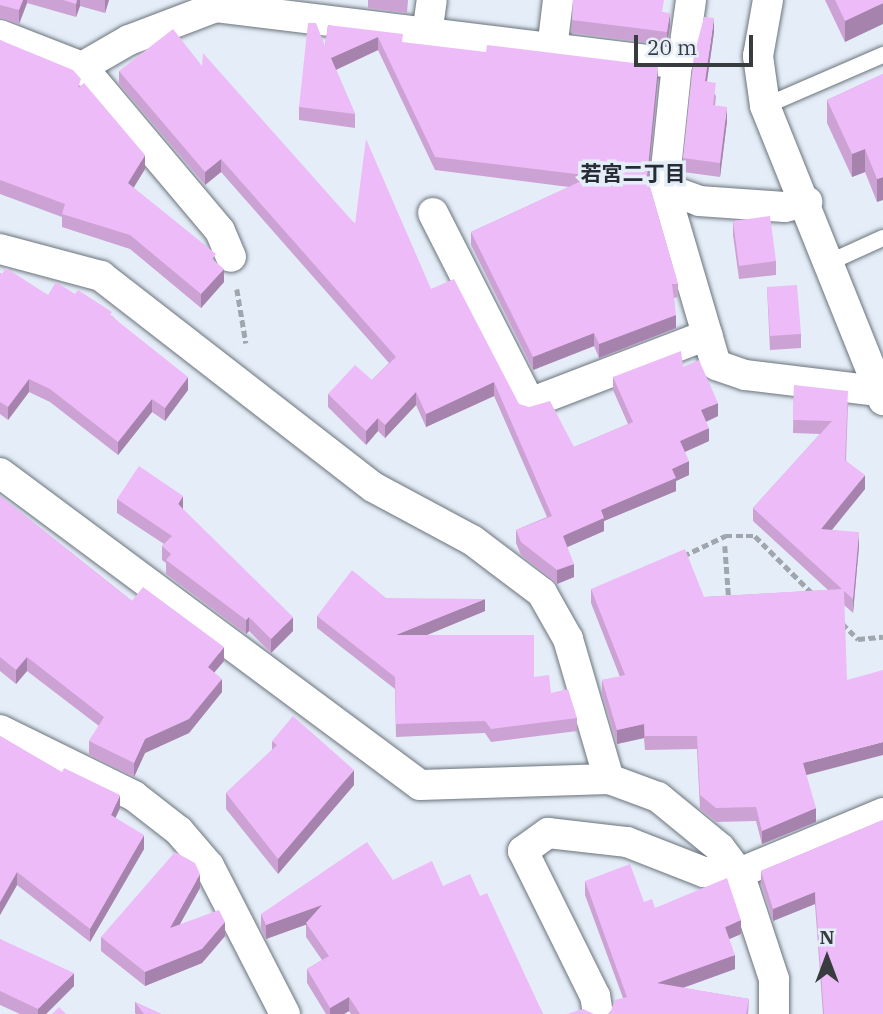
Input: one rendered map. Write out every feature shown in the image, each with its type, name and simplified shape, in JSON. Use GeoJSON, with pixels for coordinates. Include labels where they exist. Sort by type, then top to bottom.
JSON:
{"type":"FeatureCollection","features":[{"type":"Feature","properties":{"kind":"street"},"geometry":{"type":"LineString","coordinates":[[427,34],[432,0]]}},
{"type":"Feature","properties":{"kind":"street"},"geometry":{"type":"LineString","coordinates":[[552,49],[558,0]]}},
{"type":"Feature","properties":{"kind":"street"},"geometry":{"type":"LineString","coordinates":[[691,0],[684,50],[677,64],[664,188],[716,365],[745,375],[881,395],[807,202],[765,106],[758,56],[768,0]]}},
{"type":"Feature","properties":{"kind":"street"},"geometry":{"type":"LineString","coordinates":[[82,66],[129,40],[216,7],[317,10],[427,34],[677,64]]}},
{"type":"Feature","properties":{"kind":"street"},"geometry":{"type":"LineString","coordinates":[[0,35],[82,66],[220,231],[231,257]]}},
{"type":"Feature","properties":{"kind":"street"},"geometry":{"type":"LineString","coordinates":[[664,188],[699,201],[785,207],[807,202]]}},
{"type":"Feature","properties":{"kind":"street"},"geometry":{"type":"LineString","coordinates":[[433,213],[530,403],[708,335]]}},
{"type":"Feature","properties":{"kind":"street"},"geometry":{"type":"LineString","coordinates":[[0,248],[101,276],[373,486],[472,540],[542,593],[568,639],[609,779]]}},
{"type":"Feature","properties":{"kind":"street"},"geometry":{"type":"LineString","coordinates":[[0,473],[420,785],[609,779],[658,797],[720,848],[739,873],[774,979],[774,1014]]}},
{"type":"Feature","properties":{"kind":"street"},"geometry":{"type":"LineString","coordinates":[[0,730],[134,796],[179,831],[209,866],[285,1014]]}},
{"type":"Feature","properties":{"kind":"street"},"geometry":{"type":"LineString","coordinates":[[598,1014],[595,996],[523,851],[548,833],[627,842],[704,873],[739,873],[883,813]]}},
{"type":"Feature","properties":{"kind":"lane"},"geometry":{"type":"LineString","coordinates":[[765,106],[883,55]]}},
{"type":"Feature","properties":{"kind":"lane"},"geometry":{"type":"LineString","coordinates":[[830,262],[883,238]]}},
{"type":"Feature","properties":{"kind":"path"},"geometry":{"type":"LineString","coordinates":[[231,257],[251,370],[246,388]]}},
{"type":"Feature","properties":{"kind":"path"},"geometry":{"type":"LineString","coordinates":[[677,559],[725,536],[755,536],[821,602]]}},
{"type":"Feature","properties":{"kind":"path"},"geometry":{"type":"LineString","coordinates":[[725,546],[730,616]]}},
{"type":"Feature","properties":{"kind":"path"},"geometry":{"type":"LineString","coordinates":[[839,621],[858,639],[883,636]]}},
{"type":"Feature","properties":{"kind":"building"},"geometry":{"type":"Polygon","coordinates":[[[0,0],[23,0],[19,10],[0,5],[0,0]]]}},
{"type":"Feature","properties":{"kind":"building"},"geometry":{"type":"Polygon","coordinates":[[[573,0],[664,0],[662,12],[670,13],[667,32],[572,20],[573,0]]]}},
{"type":"Feature","properties":{"kind":"building"},"geometry":{"type":"Polygon","coordinates":[[[835,0],[883,0],[883,3],[845,21],[835,0]]]}},
{"type":"Feature","properties":{"kind":"building"},"geometry":{"type":"Polygon","coordinates":[[[704,17],[714,18],[705,81],[716,83],[713,105],[727,107],[720,163],[683,158],[694,55],[704,17]]]}},
{"type":"Feature","properties":{"kind":"building"},"geometry":{"type":"Polygon","coordinates":[[[308,23],[316,23],[325,46],[328,25],[403,34],[402,42],[486,52],[487,45],[658,66],[647,177],[678,284],[672,284],[676,315],[599,344],[594,333],[533,357],[471,232],[592,176],[435,157],[378,37],[331,58],[355,114],[299,107],[308,23]]]}},
{"type":"Feature","properties":{"kind":"building"},"geometry":{"type":"Polygon","coordinates":[[[173,29],[202,66],[203,53],[355,224],[366,139],[431,289],[454,279],[519,404],[529,407],[550,401],[574,447],[633,422],[613,377],[681,351],[683,367],[699,360],[718,403],[701,410],[709,428],[680,441],[689,461],[672,469],[676,478],[601,510],[604,518],[563,536],[574,564],[557,570],[521,542],[516,530],[552,516],[494,382],[426,414],[416,392],[385,425],[378,418],[366,431],[328,394],[355,365],[372,380],[396,357],[221,159],[205,172],[119,71],[173,29]]]}},
{"type":"Feature","properties":{"kind":"building"},"geometry":{"type":"Polygon","coordinates":[[[0,40],[73,70],[81,79],[78,88],[84,83],[145,155],[128,183],[216,254],[212,259],[224,269],[201,294],[130,235],[62,214],[65,204],[0,180],[0,40]]]}},
{"type":"Feature","properties":{"kind":"building"},"geometry":{"type":"Polygon","coordinates":[[[883,74],[883,177],[877,179],[865,149],[852,154],[827,100],[883,74]]]}},
{"type":"Feature","properties":{"kind":"building"},"geometry":{"type":"Polygon","coordinates":[[[770,216],[776,261],[739,266],[733,221],[770,216]]]}},
{"type":"Feature","properties":{"kind":"building"},"geometry":{"type":"Polygon","coordinates":[[[6,268],[48,295],[56,282],[75,294],[78,290],[112,312],[110,315],[188,377],[165,408],[152,399],[118,442],[50,389],[29,379],[8,407],[0,402],[0,273],[6,268]]]}},
{"type":"Feature","properties":{"kind":"building"},"geometry":{"type":"Polygon","coordinates":[[[797,285],[801,334],[770,336],[767,287],[797,285]]]}},
{"type":"Feature","properties":{"kind":"building"},"geometry":{"type":"Polygon","coordinates":[[[794,385],[848,391],[845,460],[865,475],[821,529],[859,532],[853,599],[844,591],[847,680],[883,670],[883,742],[803,763],[816,808],[762,831],[756,807],[716,808],[700,795],[697,736],[645,736],[644,724],[617,730],[602,680],[625,675],[591,589],[685,549],[704,597],[842,589],[753,508],[832,421],[793,420],[794,385]]]}},
{"type":"Feature","properties":{"kind":"building"},"geometry":{"type":"Polygon","coordinates":[[[139,466],[183,496],[178,504],[293,617],[271,639],[249,617],[246,620],[166,560],[171,554],[162,546],[172,536],[117,499],[139,466]]]}},
{"type":"Feature","properties":{"kind":"building"},"geometry":{"type":"Polygon","coordinates":[[[0,496],[132,601],[143,587],[224,647],[208,667],[222,679],[189,719],[145,739],[134,763],[89,741],[104,717],[27,657],[16,670],[0,657],[0,496]]]}},
{"type":"Feature","properties":{"kind":"building"},"geometry":{"type":"Polygon","coordinates":[[[352,570],[386,598],[485,599],[396,635],[534,635],[534,677],[549,675],[551,693],[568,689],[577,718],[491,729],[485,721],[396,724],[395,677],[317,616],[352,570]]]}},
{"type":"Feature","properties":{"kind":"building"},"geometry":{"type":"Polygon","coordinates":[[[293,716],[354,770],[278,859],[226,793],[277,745],[272,741],[293,716]]]}},
{"type":"Feature","properties":{"kind":"building"},"geometry":{"type":"Polygon","coordinates":[[[0,736],[62,772],[64,768],[120,795],[111,815],[144,835],[90,929],[17,872],[0,902],[0,736]]]}},
{"type":"Feature","properties":{"kind":"building"},"geometry":{"type":"Polygon","coordinates":[[[883,820],[883,1014],[824,1014],[815,892],[773,909],[761,871],[883,820]]]}},
{"type":"Feature","properties":{"kind":"building"},"geometry":{"type":"Polygon","coordinates":[[[367,842],[393,880],[432,861],[443,886],[470,874],[480,896],[487,893],[543,1014],[360,1014],[349,997],[330,1008],[307,969],[329,956],[306,923],[322,905],[266,925],[261,914],[367,842]]]}},
{"type":"Feature","properties":{"kind":"building"},"geometry":{"type":"Polygon","coordinates":[[[175,852],[195,863],[200,874],[170,928],[219,910],[225,922],[202,949],[145,972],[101,937],[175,852]]]}},
{"type":"Feature","properties":{"kind":"building"},"geometry":{"type":"Polygon","coordinates":[[[630,864],[644,902],[652,899],[655,908],[727,878],[741,920],[725,927],[735,955],[657,983],[749,999],[746,1014],[608,1014],[615,1000],[627,997],[585,881],[630,864]]]}},
{"type":"Feature","properties":{"kind":"building"},"geometry":{"type":"Polygon","coordinates":[[[0,939],[74,973],[38,1009],[0,991],[0,939]]]}},
{"type":"Feature","properties":{"kind":"building"},"geometry":{"type":"Polygon","coordinates":[[[135,1002],[161,1014],[144,1014],[135,1002]]]}},
{"type":"Feature","properties":{"kind":"building"},"geometry":{"type":"Polygon","coordinates":[[[59,1007],[66,1014],[52,1014],[59,1007]]]}},
{"type":"Feature","properties":{"kind":"building"},"geometry":{"type":"Polygon","coordinates":[[[583,1009],[594,1014],[567,1014],[583,1009]]]}},
{"type":"Feature","properties":{"kind":"district","name":"若宮二丁目"},"geometry":{"type":"Point","coordinates":[633,173]}}]}
